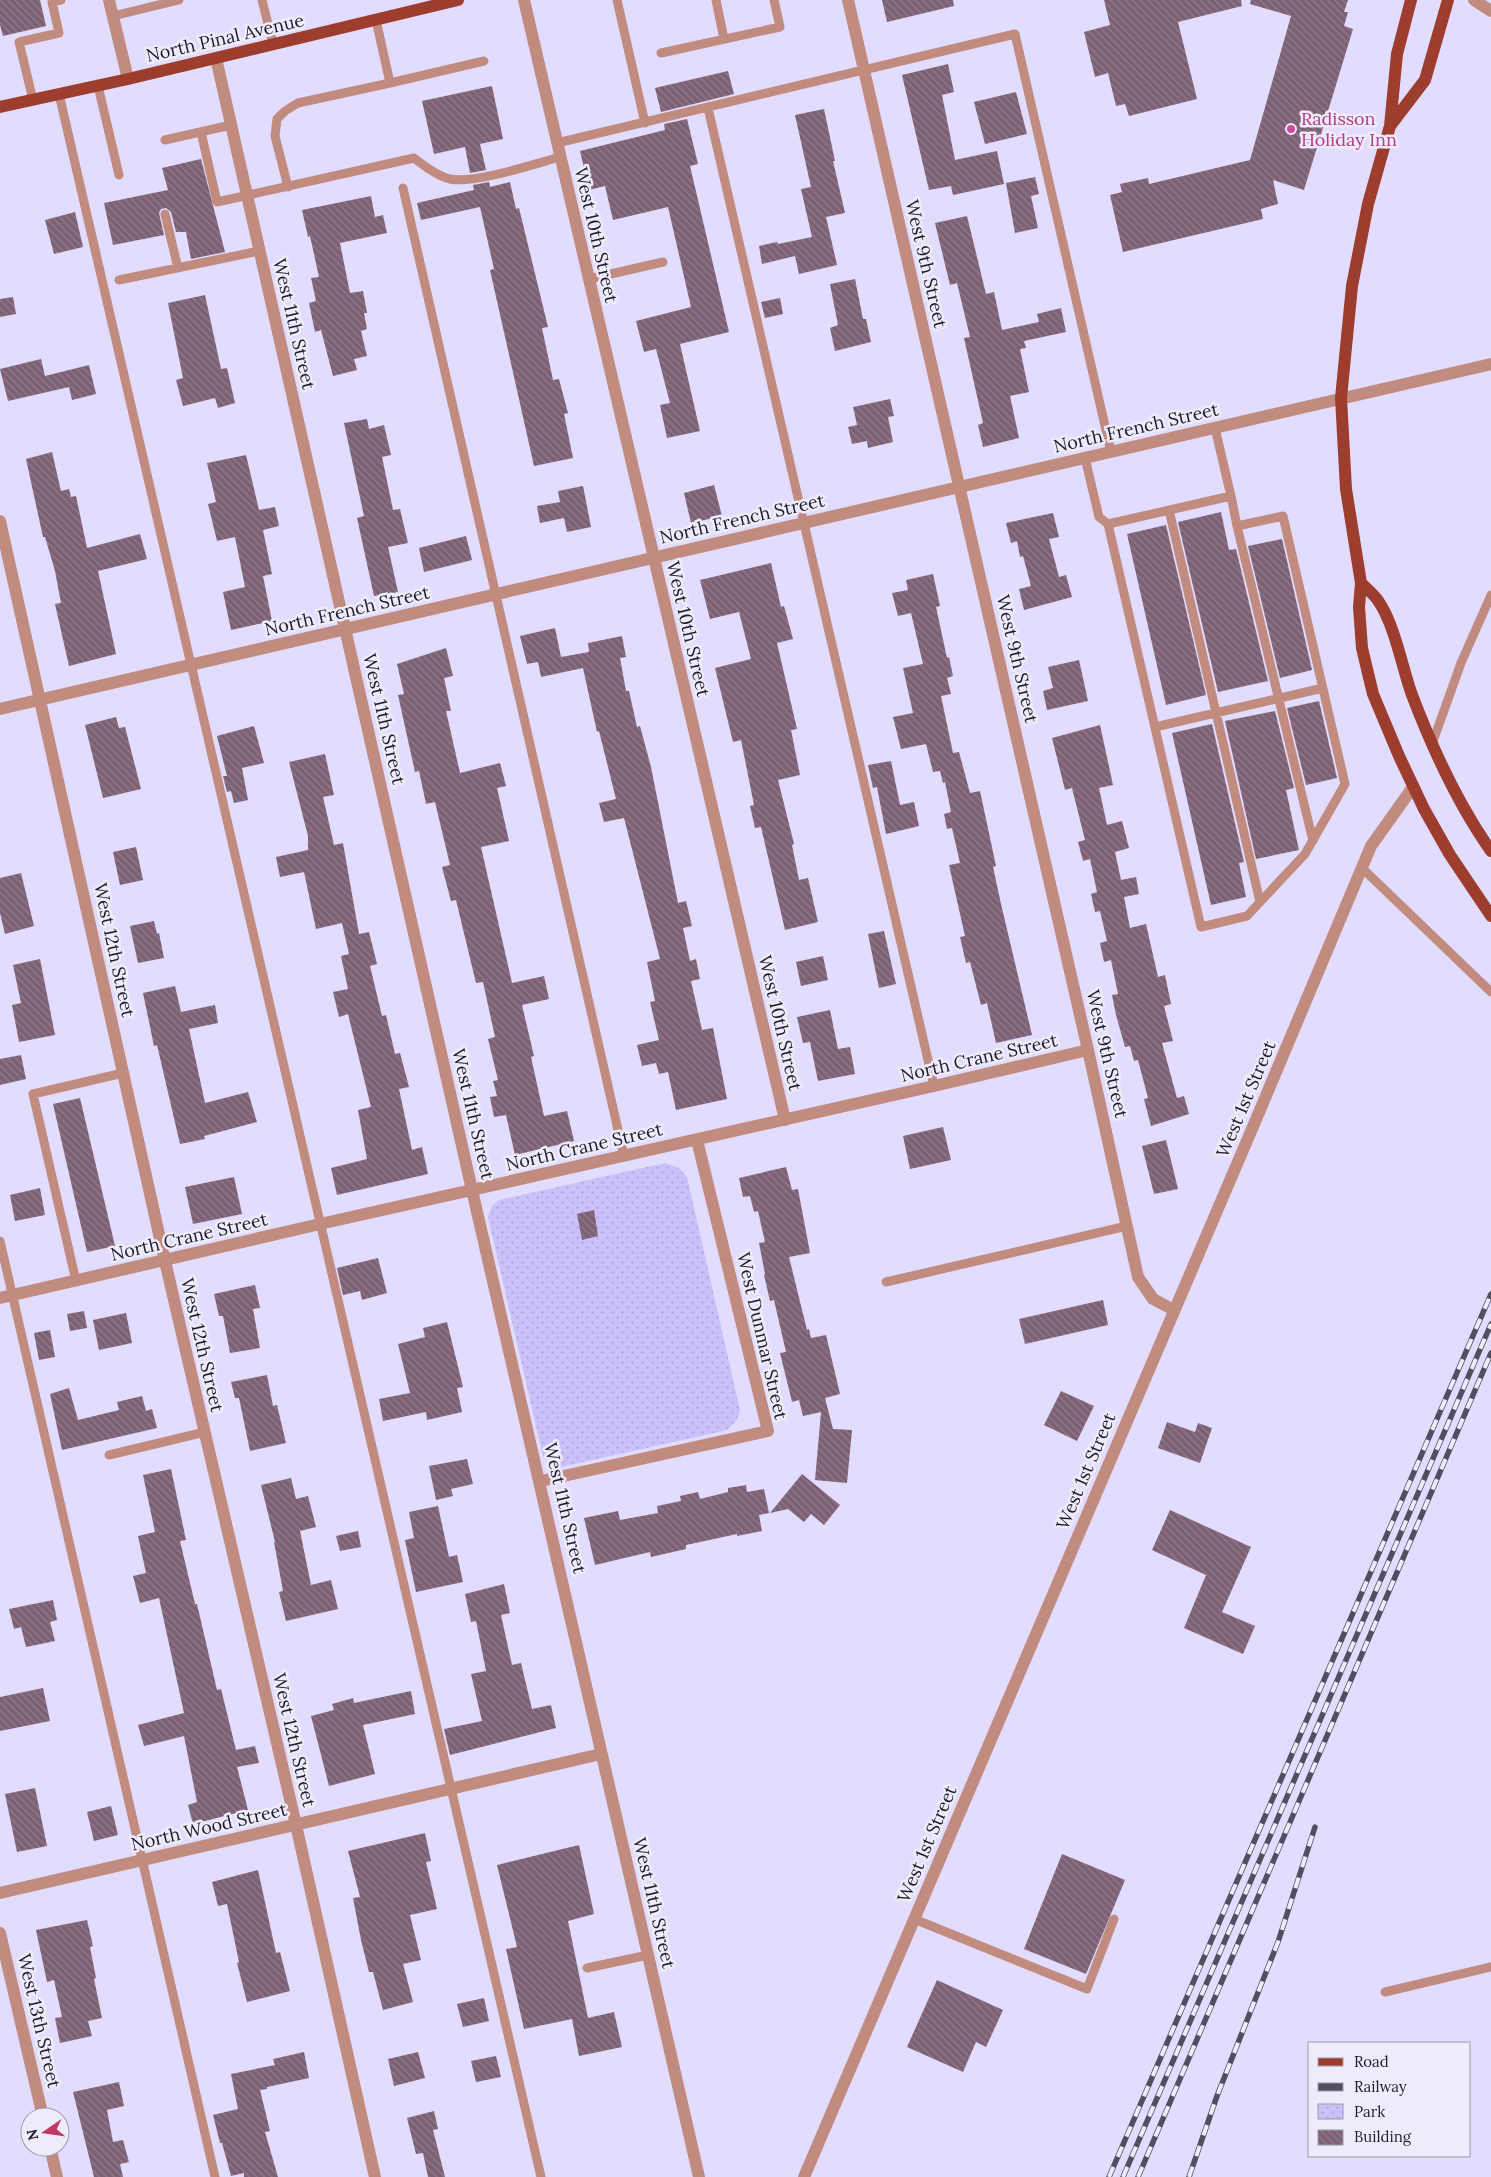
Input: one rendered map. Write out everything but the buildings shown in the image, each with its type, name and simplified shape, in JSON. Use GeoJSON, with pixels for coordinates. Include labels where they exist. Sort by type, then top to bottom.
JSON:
{"type":"FeatureCollection","features":[{"type":"Feature","properties":{"kind":"main road","name":"North Pinal Avenue"},"geometry":{"type":"LineString","coordinates":[[0,107],[98,86],[376,20],[441,2],[458,0]]}},
{"type":"Feature","properties":{"kind":"main road"},"geometry":{"type":"LineString","coordinates":[[1411,0],[1397,54],[1390,126],[1375,173],[1359,245],[1346,331],[1342,398],[1346,489],[1361,583],[1360,629],[1366,671],[1386,728],[1413,787],[1450,855],[1491,916]]}},
{"type":"Feature","properties":{"kind":"main road"},"geometry":{"type":"LineString","coordinates":[[1390,126],[1425,80],[1448,0]]}},
{"type":"Feature","properties":{"kind":"main road"},"geometry":{"type":"LineString","coordinates":[[1361,583],[1379,601],[1388,620],[1412,694],[1432,744],[1463,808],[1491,851]]}},
{"type":"Feature","properties":{"kind":"street"},"geometry":{"type":"LineString","coordinates":[[109,0],[128,79]]}},
{"type":"Feature","properties":{"kind":"street","name":"West 10th Street"},"geometry":{"type":"LineString","coordinates":[[524,0],[785,1120]]}},
{"type":"Feature","properties":{"kind":"street","name":"West 9th Street"},"geometry":{"type":"LineString","coordinates":[[848,0],[1088,1050],[1138,1277],[1153,1299],[1174,1310]]}},
{"type":"Feature","properties":{"kind":"street"},"geometry":{"type":"LineString","coordinates":[[1478,1],[1491,11]]}},
{"type":"Feature","properties":{"kind":"street","name":"West 11th Street"},"geometry":{"type":"LineString","coordinates":[[216,58],[472,1190],[541,1481],[601,1754],[700,2177]]}},
{"type":"Feature","properties":{"kind":"street","name":"North French Street"},"geometry":{"type":"LineString","coordinates":[[0,709],[1491,364]]}},
{"type":"Feature","properties":{"kind":"street","name":"West 12th Street"},"geometry":{"type":"LineString","coordinates":[[0,521],[165,1261],[296,1825],[375,2177]]}},
{"type":"Feature","properties":{"kind":"street","name":"West 1st Street"},"geometry":{"type":"LineString","coordinates":[[804,2177],[1371,846],[1413,787]]}},
{"type":"Feature","properties":{"kind":"street","name":"North Crane Street"},"geometry":{"type":"LineString","coordinates":[[6,1297],[1088,1050]]}},
{"type":"Feature","properties":{"kind":"street","name":"West Dunmar Street"},"geometry":{"type":"LineString","coordinates":[[541,1481],[768,1431],[697,1140]]}},
{"type":"Feature","properties":{"kind":"street","name":"North Wood Street"},"geometry":{"type":"LineString","coordinates":[[0,1893],[601,1754]]}},
{"type":"Feature","properties":{"kind":"street","name":"West 13th Street"},"geometry":{"type":"LineString","coordinates":[[0,1933],[41,2107]]}},
{"type":"Feature","properties":{"kind":"street"},"geometry":{"type":"LineString","coordinates":[[53,2157],[58,2177]]}},
{"type":"Feature","properties":{"kind":"lane"},"geometry":{"type":"LineString","coordinates":[[33,100],[20,42],[58,33],[52,2],[61,0]]}},
{"type":"Feature","properties":{"kind":"lane"},"geometry":{"type":"LineString","coordinates":[[113,16],[179,0]]}},
{"type":"Feature","properties":{"kind":"lane"},"geometry":{"type":"LineString","coordinates":[[262,0],[273,44]]}},
{"type":"Feature","properties":{"kind":"lane"},"geometry":{"type":"LineString","coordinates":[[617,0],[645,123]]}},
{"type":"Feature","properties":{"kind":"lane"},"geometry":{"type":"LineString","coordinates":[[716,0],[724,39]]}},
{"type":"Feature","properties":{"kind":"lane"},"geometry":{"type":"LineString","coordinates":[[661,53],[780,27],[774,0]]}},
{"type":"Feature","properties":{"kind":"lane"},"geometry":{"type":"LineString","coordinates":[[376,20],[390,83]]}},
{"type":"Feature","properties":{"kind":"lane"},"geometry":{"type":"LineString","coordinates":[[557,143],[1015,34],[1111,452]]}},
{"type":"Feature","properties":{"kind":"lane"},"geometry":{"type":"LineString","coordinates":[[288,187],[274,136],[277,119],[285,111],[298,103],[484,61]]}},
{"type":"Feature","properties":{"kind":"lane"},"geometry":{"type":"LineString","coordinates":[[98,86],[120,176]]}},
{"type":"Feature","properties":{"kind":"lane"},"geometry":{"type":"LineString","coordinates":[[58,94],[541,2177]]}},
{"type":"Feature","properties":{"kind":"lane"},"geometry":{"type":"LineString","coordinates":[[708,108],[934,1086]]}},
{"type":"Feature","properties":{"kind":"lane"},"geometry":{"type":"LineString","coordinates":[[165,140],[231,125]]}},
{"type":"Feature","properties":{"kind":"lane"},"geometry":{"type":"LineString","coordinates":[[201,132],[217,202],[414,158],[448,178],[466,180],[560,157]]}},
{"type":"Feature","properties":{"kind":"lane"},"geometry":{"type":"LineString","coordinates":[[403,188],[624,1156]]}},
{"type":"Feature","properties":{"kind":"lane"},"geometry":{"type":"LineString","coordinates":[[165,214],[178,268]]}},
{"type":"Feature","properties":{"kind":"lane"},"geometry":{"type":"LineString","coordinates":[[119,280],[259,250]]}},
{"type":"Feature","properties":{"kind":"lane"},"geometry":{"type":"LineString","coordinates":[[589,279],[663,262]]}},
{"type":"Feature","properties":{"kind":"lane"},"geometry":{"type":"LineString","coordinates":[[1216,428],[1237,526],[1313,841]]}},
{"type":"Feature","properties":{"kind":"lane"},"geometry":{"type":"LineString","coordinates":[[1085,458],[1098,517],[1108,524],[1201,927],[1247,916],[1305,854],[1345,784],[1283,516],[1237,526]]}},
{"type":"Feature","properties":{"kind":"lane"},"geometry":{"type":"LineString","coordinates":[[1108,524],[1231,496]]}},
{"type":"Feature","properties":{"kind":"lane"},"geometry":{"type":"LineString","coordinates":[[1169,510],[1260,902]]}},
{"type":"Feature","properties":{"kind":"lane"},"geometry":{"type":"LineString","coordinates":[[1432,744],[1461,663],[1491,595]]}},
{"type":"Feature","properties":{"kind":"lane"},"geometry":{"type":"LineString","coordinates":[[1155,727],[1279,700],[1323,688]]}},
{"type":"Feature","properties":{"kind":"lane"},"geometry":{"type":"LineString","coordinates":[[1362,868],[1491,992]]}},
{"type":"Feature","properties":{"kind":"lane"},"geometry":{"type":"LineString","coordinates":[[76,1281],[33,1094],[123,1073]]}},
{"type":"Feature","properties":{"kind":"lane"},"geometry":{"type":"LineString","coordinates":[[886,1282],[1127,1226]]}},
{"type":"Feature","properties":{"kind":"lane"},"geometry":{"type":"LineString","coordinates":[[0,1241],[6,1297],[142,1860],[215,2177]]}},
{"type":"Feature","properties":{"kind":"lane"},"geometry":{"type":"LineString","coordinates":[[110,1455],[205,1432]]}},
{"type":"Feature","properties":{"kind":"lane"},"geometry":{"type":"LineString","coordinates":[[914,1920],[1087,1990],[1114,1919]]}},
{"type":"Feature","properties":{"kind":"lane"},"geometry":{"type":"LineString","coordinates":[[587,1968],[648,1955]]}},
{"type":"Feature","properties":{"kind":"lane"},"geometry":{"type":"LineString","coordinates":[[1385,1992],[1491,1967]]}},
{"type":"Feature","properties":{"kind":"green space"},"geometry":{"type":"Polygon","coordinates":[[[665,1163],[679,1168],[687,1177],[740,1410],[737,1420],[727,1430],[561,1467],[551,1463],[543,1456],[488,1217],[492,1206],[499,1200],[665,1163]]]}},
{"type":"Feature","properties":{"kind":"railway"},"geometry":{"type":"LineString","coordinates":[[1109,2177],[1491,1294]]}},
{"type":"Feature","properties":{"kind":"railway"},"geometry":{"type":"LineString","coordinates":[[1123,2177],[1491,1324]]}},
{"type":"Feature","properties":{"kind":"railway"},"geometry":{"type":"LineString","coordinates":[[1138,2177],[1491,1353]]}},
{"type":"Feature","properties":{"kind":"railway"},"geometry":{"type":"LineString","coordinates":[[1189,2177],[1217,2096],[1278,1942],[1315,1827]]}},
{"type":"Feature","properties":{"kind":"place","name":"Radisson Holiday Inn"},"geometry":{"type":"Point","coordinates":[1291,129]}}]}
